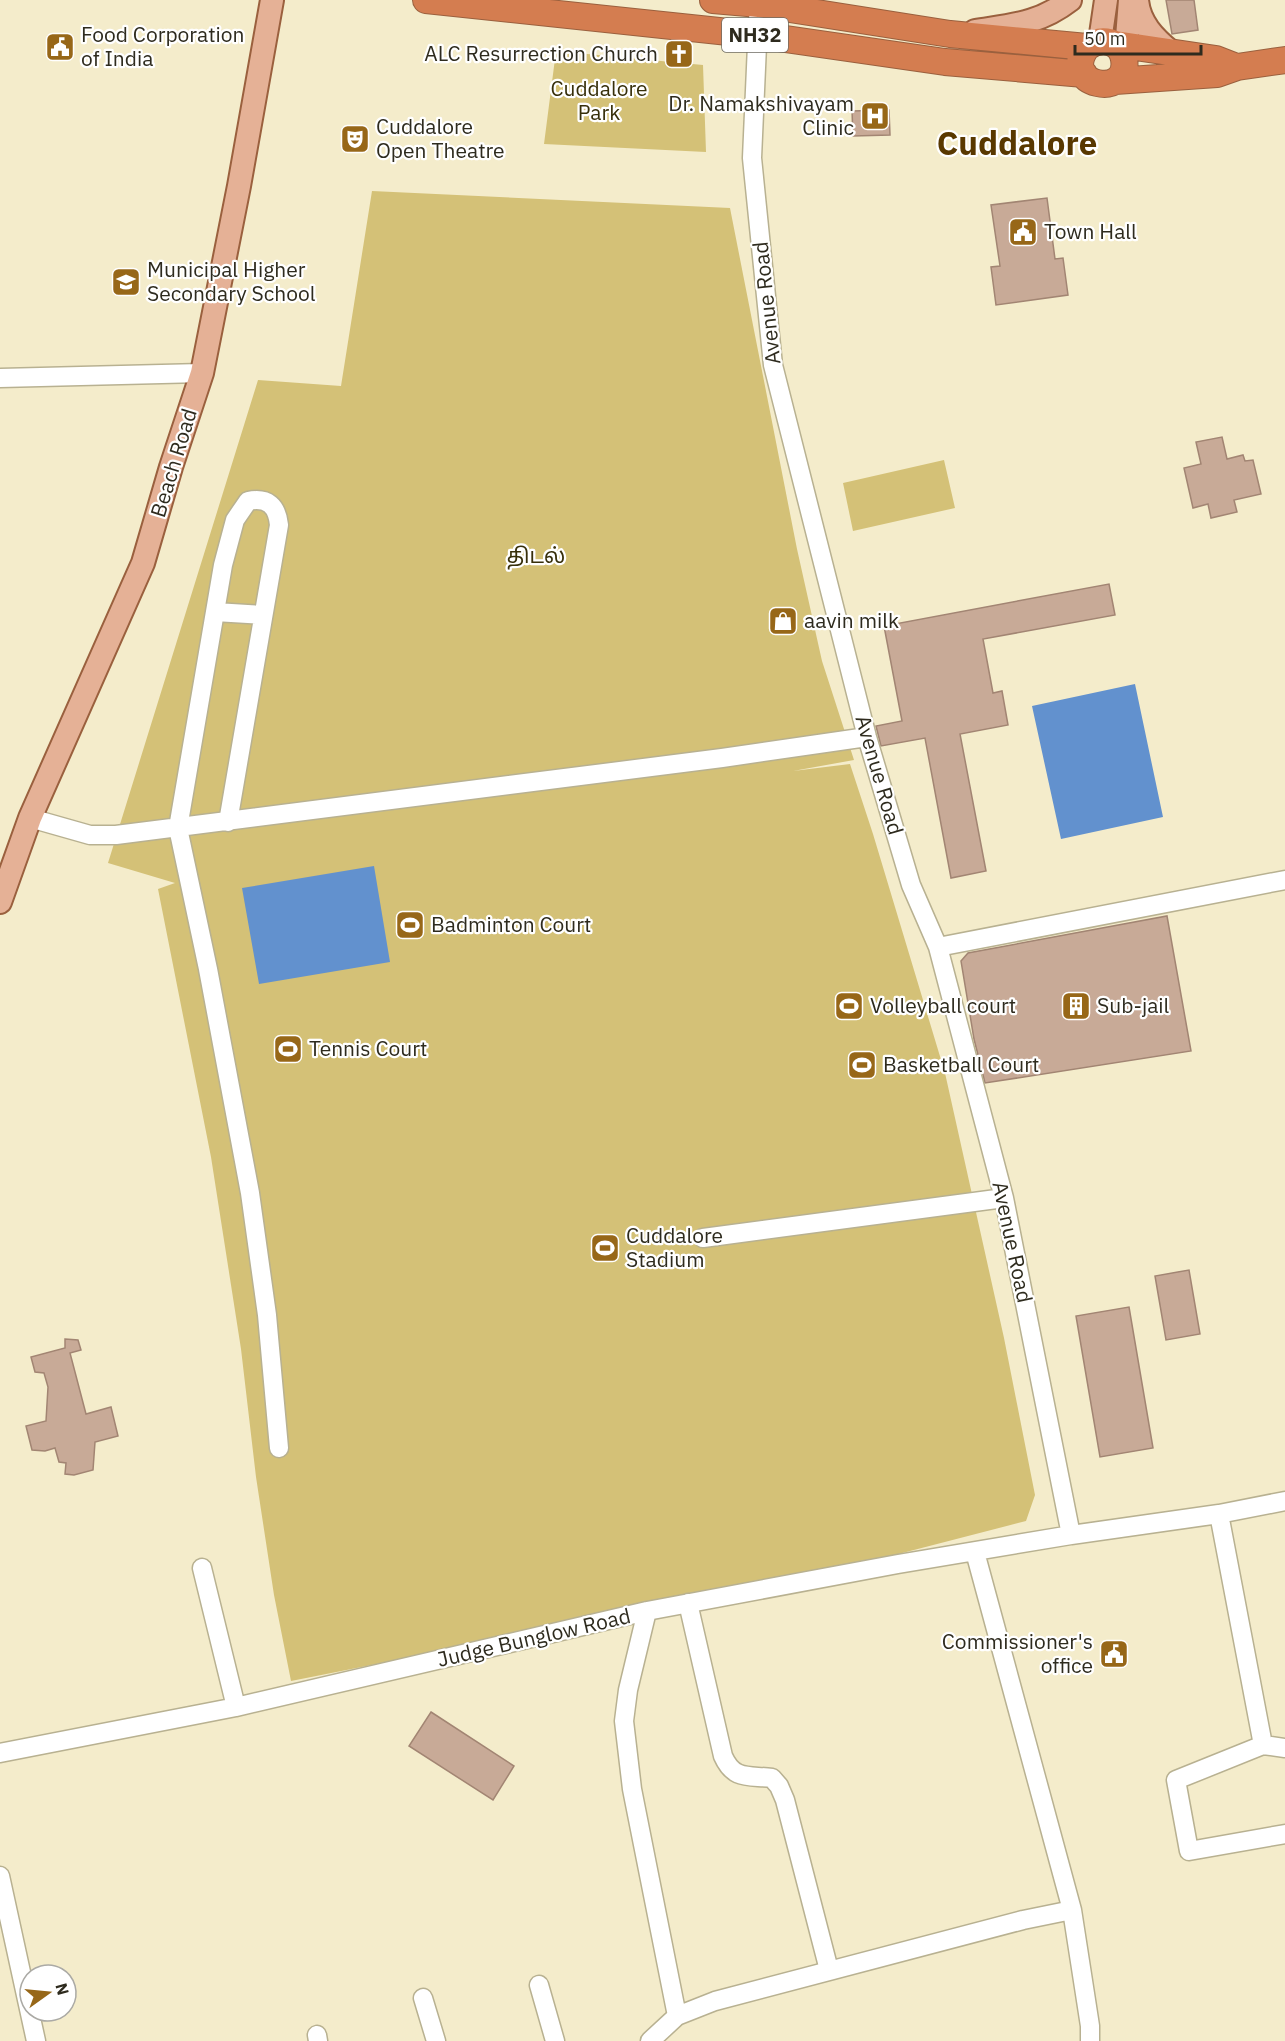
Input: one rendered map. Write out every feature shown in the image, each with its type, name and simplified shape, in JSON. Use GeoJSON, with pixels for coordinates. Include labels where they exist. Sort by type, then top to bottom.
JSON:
{"type":"FeatureCollection","features":[{"type":"Feature","properties":{"kind":"highway","name":"NH32"},"geometry":{"type":"LineString","coordinates":[[426,0],[757,35],[945,62],[1084,74],[1081,60],[1112,54],[1171,52],[1216,59],[1237,67]]}},
{"type":"Feature","properties":{"kind":"highway","name":"NH32"},"geometry":{"type":"LineString","coordinates":[[712,0],[759,2],[950,34],[1112,54],[1217,74],[1237,67],[1285,60]]}},
{"type":"Feature","properties":{"kind":"main road","name":"Beach Road"},"geometry":{"type":"LineString","coordinates":[[0,902],[30,818],[144,563],[171,467],[202,373],[239,186],[272,0]]}},
{"type":"Feature","properties":{"kind":"main road"},"geometry":{"type":"LineString","coordinates":[[950,34],[1029,23],[1060,8],[1070,0]]}},
{"type":"Feature","properties":{"kind":"main road"},"geometry":{"type":"LineString","coordinates":[[1106,0],[1112,54]]}},
{"type":"Feature","properties":{"kind":"main road"},"geometry":{"type":"LineString","coordinates":[[1112,54],[1130,0]]}},
{"type":"Feature","properties":{"kind":"main road"},"geometry":{"type":"LineString","coordinates":[[1137,0],[1145,25],[1171,52]]}},
{"type":"Feature","properties":{"kind":"street","name":"Avenue Road"},"geometry":{"type":"LineString","coordinates":[[759,2],[752,158],[773,365],[867,737],[911,885],[938,947],[1004,1198],[1071,1535]]}},
{"type":"Feature","properties":{"kind":"street"},"geometry":{"type":"LineString","coordinates":[[0,378],[202,373]]}},
{"type":"Feature","properties":{"kind":"street"},"geometry":{"type":"LineString","coordinates":[[228,822],[279,525],[278,514],[274,507],[258,499],[248,501],[235,520],[223,565],[178,828],[208,969],[250,1193],[267,1315],[279,1448]]}},
{"type":"Feature","properties":{"kind":"street"},"geometry":{"type":"LineString","coordinates":[[215,612],[263,615]]}},
{"type":"Feature","properties":{"kind":"street"},"geometry":{"type":"LineString","coordinates":[[30,818],[90,835],[116,835],[722,758],[867,737]]}},
{"type":"Feature","properties":{"kind":"street"},"geometry":{"type":"LineString","coordinates":[[938,947],[1285,880]]}},
{"type":"Feature","properties":{"kind":"street"},"geometry":{"type":"LineString","coordinates":[[703,1238],[1004,1198]]}},
{"type":"Feature","properties":{"kind":"street","name":"Judge Bunglow Road"},"geometry":{"type":"LineString","coordinates":[[0,1753],[236,1707],[647,1611],[886,1566],[1071,1535],[1219,1514],[1285,1501]]}},
{"type":"Feature","properties":{"kind":"street"},"geometry":{"type":"LineString","coordinates":[[1219,1514],[1263,1745]]}},
{"type":"Feature","properties":{"kind":"street"},"geometry":{"type":"LineString","coordinates":[[975,1552],[1072,1910],[1090,2026],[1090,2041]]}},
{"type":"Feature","properties":{"kind":"street"},"geometry":{"type":"LineString","coordinates":[[202,1568],[236,1707]]}},
{"type":"Feature","properties":{"kind":"street"},"geometry":{"type":"LineString","coordinates":[[688,1603],[723,1756],[728,1767],[739,1775],[772,1778],[779,1786],[785,1800],[830,1970]]}},
{"type":"Feature","properties":{"kind":"street"},"geometry":{"type":"LineString","coordinates":[[647,1611],[628,1690],[624,1721],[626,1749],[677,2016]]}},
{"type":"Feature","properties":{"kind":"street"},"geometry":{"type":"LineString","coordinates":[[1285,1748],[1263,1745],[1176,1780],[1189,1851],[1285,1834]]}},
{"type":"Feature","properties":{"kind":"street"},"geometry":{"type":"LineString","coordinates":[[0,1876],[36,2041]]}},
{"type":"Feature","properties":{"kind":"street"},"geometry":{"type":"LineString","coordinates":[[650,2041],[677,2016],[715,2001],[1023,1920],[1072,1910]]}},
{"type":"Feature","properties":{"kind":"street"},"geometry":{"type":"LineString","coordinates":[[539,1985],[555,2041]]}},
{"type":"Feature","properties":{"kind":"street"},"geometry":{"type":"LineString","coordinates":[[423,1998],[436,2041]]}},
{"type":"Feature","properties":{"kind":"green space","name":"Cuddalore Park"},"geometry":{"type":"Polygon","coordinates":[[[556,51],[703,65],[706,152],[544,144],[556,51]]]}},
{"type":"Feature","properties":{"kind":"green space","name":"Cuddalore Stadium"},"geometry":{"type":"Polygon","coordinates":[[[372,191],[730,208],[797,549],[822,661],[854,760],[793,771],[850,764],[945,1073],[1004,1338],[1035,1495],[1026,1521],[794,1581],[291,1681],[274,1595],[256,1477],[241,1349],[211,1157],[158,889],[175,883],[108,863],[258,380],[341,386],[372,191]]]}},
{"type":"Feature","properties":{"kind":"green space"},"geometry":{"type":"Polygon","coordinates":[[[944,460],[955,508],[853,531],[843,483],[944,460]]]}},
{"type":"Feature","properties":{"kind":"water"},"geometry":{"type":"Polygon","coordinates":[[[1135,684],[1163,817],[1061,839],[1032,706],[1135,684]]]}},
{"type":"Feature","properties":{"kind":"water"},"geometry":{"type":"Polygon","coordinates":[[[374,866],[390,962],[259,984],[242,888],[374,866]]]}},
{"type":"Feature","properties":{"kind":"building"},"geometry":{"type":"Polygon","coordinates":[[[1166,0],[1194,0],[1198,30],[1172,34],[1166,0]]]}},
{"type":"Feature","properties":{"kind":"building"},"geometry":{"type":"Polygon","coordinates":[[[889,110],[890,135],[853,136],[852,111],[889,110]]]}},
{"type":"Feature","properties":{"kind":"building","name":"Town Hall"},"geometry":{"type":"Polygon","coordinates":[[[1047,198],[1055,259],[1063,258],[1068,295],[996,305],[991,267],[1000,266],[991,205],[1047,198]]]}},
{"type":"Feature","properties":{"kind":"building"},"geometry":{"type":"Polygon","coordinates":[[[1222,437],[1227,459],[1243,455],[1245,461],[1253,460],[1261,494],[1234,500],[1237,512],[1211,518],[1208,504],[1193,508],[1184,468],[1201,464],[1196,442],[1222,437]]]}},
{"type":"Feature","properties":{"kind":"building"},"geometry":{"type":"Polygon","coordinates":[[[1109,584],[1115,615],[983,639],[993,693],[1002,691],[1008,725],[960,734],[986,871],[951,878],[925,738],[881,746],[876,726],[902,721],[884,626],[1109,584]]]}},
{"type":"Feature","properties":{"kind":"building","name":"Sub-jail"},"geometry":{"type":"Polygon","coordinates":[[[1167,916],[1191,1051],[985,1083],[974,1039],[961,961],[968,953],[1167,916]]]}},
{"type":"Feature","properties":{"kind":"building"},"geometry":{"type":"Polygon","coordinates":[[[1189,1270],[1200,1334],[1166,1340],[1155,1276],[1189,1270]]]}},
{"type":"Feature","properties":{"kind":"building"},"geometry":{"type":"Polygon","coordinates":[[[1129,1307],[1153,1448],[1100,1457],[1076,1316],[1129,1307]]]}},
{"type":"Feature","properties":{"kind":"building"},"geometry":{"type":"Polygon","coordinates":[[[65,1339],[78,1340],[81,1350],[70,1353],[86,1414],[111,1407],[118,1436],[95,1442],[93,1470],[74,1475],[65,1474],[66,1463],[59,1462],[55,1448],[45,1451],[32,1450],[26,1426],[46,1421],[48,1387],[44,1373],[35,1372],[31,1357],[65,1348],[65,1339]]]}},
{"type":"Feature","properties":{"kind":"building"},"geometry":{"type":"Polygon","coordinates":[[[431,1712],[514,1766],[493,1800],[409,1746],[431,1712]]]}},
{"type":"Feature","properties":{"kind":"place","name":"Food Corporation of India"},"geometry":{"type":"Point","coordinates":[60,47]}},
{"type":"Feature","properties":{"kind":"place","name":"ALC Resurrection Church"},"geometry":{"type":"Point","coordinates":[679,54]}},
{"type":"Feature","properties":{"kind":"place","name":"Dr. Namakshivayam Clinic"},"geometry":{"type":"Point","coordinates":[875,116]}},
{"type":"Feature","properties":{"kind":"place","name":"Cuddalore Open Theatre"},"geometry":{"type":"Point","coordinates":[355,139]}},
{"type":"Feature","properties":{"kind":"place","name":"Town Hall"},"geometry":{"type":"Point","coordinates":[1023,232]}},
{"type":"Feature","properties":{"kind":"place","name":"Municipal Higher Secondary School"},"geometry":{"type":"Point","coordinates":[126,282]}},
{"type":"Feature","properties":{"kind":"place","name":"aavin milk"},"geometry":{"type":"Point","coordinates":[783,621]}},
{"type":"Feature","properties":{"kind":"place","name":"Badminton Court"},"geometry":{"type":"Point","coordinates":[410,925]}},
{"type":"Feature","properties":{"kind":"place","name":"Volleyball court"},"geometry":{"type":"Point","coordinates":[849,1006]}},
{"type":"Feature","properties":{"kind":"place","name":"Sub-jail"},"geometry":{"type":"Point","coordinates":[1076,1006]}},
{"type":"Feature","properties":{"kind":"place","name":"Tennis Court"},"geometry":{"type":"Point","coordinates":[288,1049]}},
{"type":"Feature","properties":{"kind":"place","name":"Basketball Court"},"geometry":{"type":"Point","coordinates":[862,1065]}},
{"type":"Feature","properties":{"kind":"place","name":"Cuddalore Stadium"},"geometry":{"type":"Point","coordinates":[605,1248]}},
{"type":"Feature","properties":{"kind":"place","name":"Commissioner's office"},"geometry":{"type":"Point","coordinates":[1114,1654]}},
{"type":"Feature","properties":{"kind":"district","name":"Cuddalore"},"geometry":{"type":"Point","coordinates":[1017,143]}},
{"type":"Feature","properties":{"kind":"park label","name":"திடல்"},"geometry":{"type":"Point","coordinates":[536,556]}}]}
